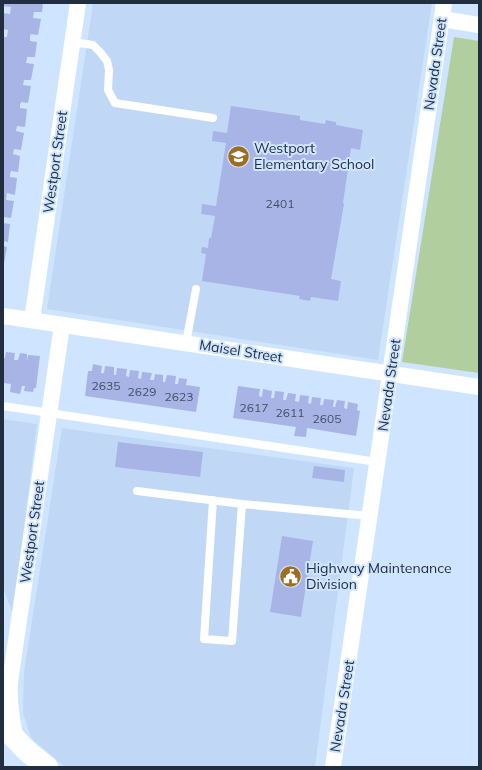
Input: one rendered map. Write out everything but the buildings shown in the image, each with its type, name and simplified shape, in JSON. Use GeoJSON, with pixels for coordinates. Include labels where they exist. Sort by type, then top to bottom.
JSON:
{"type":"FeatureCollection","features":[{"type":"Feature","properties":{"kind":"highway"},"geometry":{"type":"LineString","coordinates":[[10,733],[27,751],[47,767]]}},
{"type":"Feature","properties":{"kind":"street","name":"Westport Street"},"geometry":{"type":"LineString","coordinates":[[32,320],[78,3]]}},
{"type":"Feature","properties":{"kind":"street","name":"Nevada Street"},"geometry":{"type":"LineString","coordinates":[[333,767],[444,3]]}},
{"type":"Feature","properties":{"kind":"street"},"geometry":{"type":"LineString","coordinates":[[442,19],[479,25]]}},
{"type":"Feature","properties":{"kind":"street","name":"Maisel Street"},"geometry":{"type":"LineString","coordinates":[[3,316],[479,387]]}},
{"type":"Feature","properties":{"kind":"street","name":"Westport Street"},"geometry":{"type":"LineString","coordinates":[[10,733],[10,682],[62,325]]}},
{"type":"Feature","properties":{"kind":"lane"},"geometry":{"type":"LineString","coordinates":[[72,42],[93,45],[107,61],[109,70],[108,90],[115,103],[213,118]]}},
{"type":"Feature","properties":{"kind":"lane"},"geometry":{"type":"LineString","coordinates":[[186,343],[196,289]]}},
{"type":"Feature","properties":{"kind":"lane"},"geometry":{"type":"LineString","coordinates":[[3,406],[377,462]]}},
{"type":"Feature","properties":{"kind":"lane"},"geometry":{"type":"LineString","coordinates":[[137,491],[242,504],[369,516]]}},
{"type":"Feature","properties":{"kind":"lane"},"geometry":{"type":"LineString","coordinates":[[212,500],[204,639],[232,641],[242,504]]}},
{"type":"Feature","properties":{"kind":"shaded area","name":"Westport Elementary School"},"geometry":{"type":"Polygon","coordinates":[[[93,3],[432,3],[378,360],[47,309],[93,3]]]}},
{"type":"Feature","properties":{"kind":"shaded area"},"geometry":{"type":"Polygon","coordinates":[[[3,419],[37,424],[13,614],[3,587],[3,419]]]}},
{"type":"Feature","properties":{"kind":"shaded area"},"geometry":{"type":"Polygon","coordinates":[[[62,428],[354,468],[315,767],[65,767],[31,738],[23,713],[24,672],[62,428]]]}},
{"type":"Feature","properties":{"kind":"green space"},"geometry":{"type":"Polygon","coordinates":[[[454,37],[479,41],[479,373],[402,362],[454,37]]]}},
{"type":"Feature","properties":{"kind":"place","name":"Westport Elementary School"},"geometry":{"type":"Point","coordinates":[239,156]}},
{"type":"Feature","properties":{"kind":"place","name":"Highway Maintenance Division"},"geometry":{"type":"Point","coordinates":[291,576]}}]}
